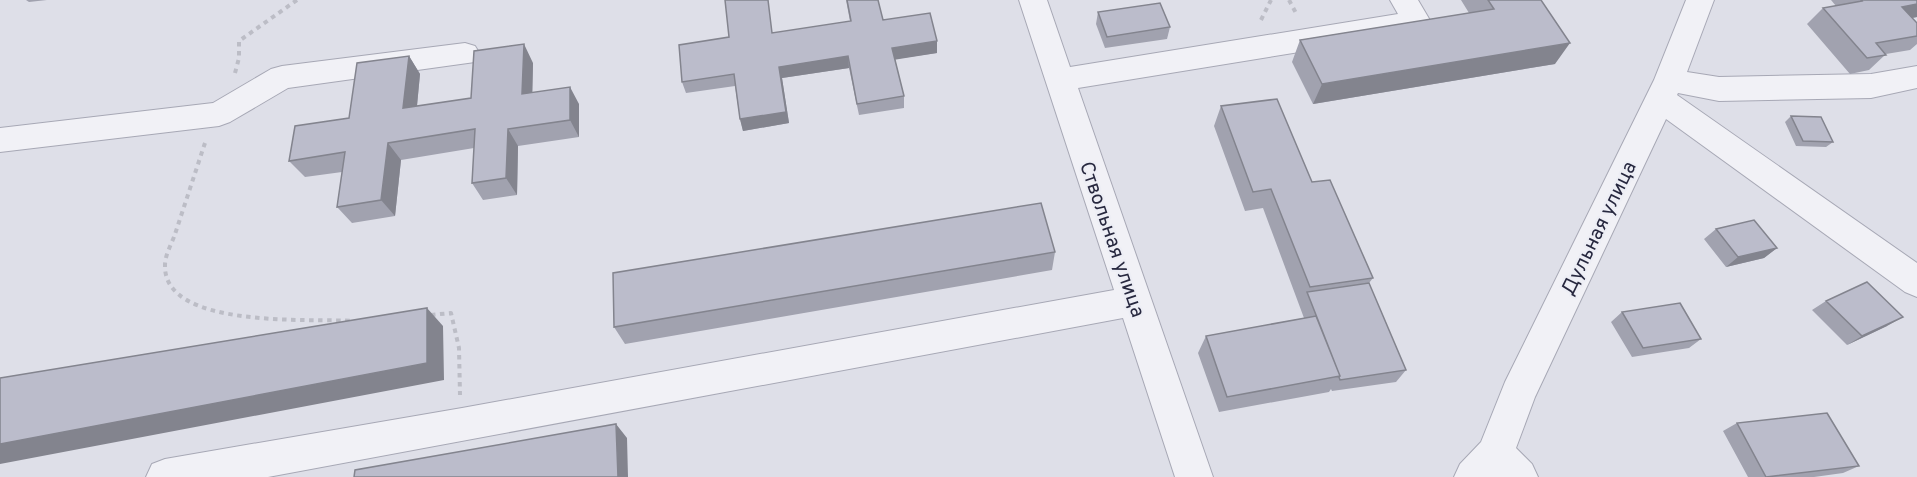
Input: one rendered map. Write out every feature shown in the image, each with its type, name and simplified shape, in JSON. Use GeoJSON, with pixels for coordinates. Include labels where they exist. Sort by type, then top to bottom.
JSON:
{"type":"FeatureCollection","features":[{"type":"Feature","properties":{"kind":"street","name":"Ствольная улица"},"geometry":{"type":"LineString","coordinates":[[1033,0],[1194,477]]}},
{"type":"Feature","properties":{"kind":"street"},"geometry":{"type":"LineString","coordinates":[[1060,80],[1417,22],[1404,0]]}},
{"type":"Feature","properties":{"kind":"street","name":"Дульная улица"},"geometry":{"type":"LineString","coordinates":[[1496,470],[1518,394],[1665,89],[1700,0]]}},
{"type":"Feature","properties":{"kind":"street"},"geometry":{"type":"LineString","coordinates":[[0,140],[219,114],[282,77],[465,54]]}},
{"type":"Feature","properties":{"kind":"street"},"geometry":{"type":"LineString","coordinates":[[1665,89],[1871,86],[1917,77]]}},
{"type":"Feature","properties":{"kind":"street"},"geometry":{"type":"LineString","coordinates":[[1665,89],[1917,282]]}},
{"type":"Feature","properties":{"kind":"street"},"geometry":{"type":"LineString","coordinates":[[165,477],[324,462],[462,425],[1134,301]]}},
{"type":"Feature","properties":{"kind":"path"},"geometry":{"type":"LineString","coordinates":[[297,0],[284,11],[251,28],[239,41],[239,58],[230,94],[206,138],[165,264],[169,281],[176,294],[190,302],[230,315],[274,320],[321,318],[362,322]]}},
{"type":"Feature","properties":{"kind":"path"},"geometry":{"type":"LineString","coordinates":[[429,316],[451,313],[459,348],[462,425]]}},
{"type":"Feature","properties":{"kind":"building"},"geometry":{"type":"Polygon","coordinates":[[[725,0],[768,0],[772,33],[851,21],[847,0],[878,0],[883,20],[930,13],[937,41],[892,48],[904,96],[857,104],[848,56],[779,67],[786,112],[740,119],[734,74],[682,82],[679,45],[729,37],[725,0]]]}},
{"type":"Feature","properties":{"kind":"building"},"geometry":{"type":"Polygon","coordinates":[[[1488,0],[1541,0],[1570,43],[1322,84],[1300,40],[1494,9],[1488,0]]]}},
{"type":"Feature","properties":{"kind":"building"},"geometry":{"type":"Polygon","coordinates":[[[1861,0],[1917,0],[1917,4],[1902,7],[1917,23],[1917,36],[1876,43],[1886,55],[1867,58],[1823,8],[1861,0]]]}},
{"type":"Feature","properties":{"kind":"building"},"geometry":{"type":"Polygon","coordinates":[[[1160,3],[1170,27],[1107,37],[1098,12],[1160,3]]]}},
{"type":"Feature","properties":{"kind":"building"},"geometry":{"type":"Polygon","coordinates":[[[524,44],[522,94],[570,87],[570,120],[508,129],[506,178],[472,183],[475,129],[388,143],[381,200],[337,207],[345,152],[289,161],[295,126],[349,118],[357,63],[409,56],[403,108],[471,98],[474,51],[524,44]]]}},
{"type":"Feature","properties":{"kind":"building"},"geometry":{"type":"Polygon","coordinates":[[[1277,99],[1312,182],[1330,180],[1373,278],[1310,287],[1271,189],[1253,192],[1221,106],[1277,99]]]}},
{"type":"Feature","properties":{"kind":"building"},"geometry":{"type":"Polygon","coordinates":[[[1791,116],[1821,117],[1833,142],[1803,141],[1791,116]]]}},
{"type":"Feature","properties":{"kind":"building"},"geometry":{"type":"Polygon","coordinates":[[[1041,203],[1055,252],[614,327],[613,273],[1041,203]]]}},
{"type":"Feature","properties":{"kind":"building"},"geometry":{"type":"Polygon","coordinates":[[[1754,220],[1777,248],[1738,257],[1716,229],[1754,220]]]}},
{"type":"Feature","properties":{"kind":"building"},"geometry":{"type":"Polygon","coordinates":[[[1867,282],[1903,317],[1862,336],[1826,301],[1867,282]]]}},
{"type":"Feature","properties":{"kind":"building"},"geometry":{"type":"Polygon","coordinates":[[[1369,283],[1406,370],[1340,380],[1307,292],[1369,283]]]}},
{"type":"Feature","properties":{"kind":"building"},"geometry":{"type":"Polygon","coordinates":[[[1680,303],[1701,339],[1643,348],[1622,312],[1680,303]]]}},
{"type":"Feature","properties":{"kind":"building"},"geometry":{"type":"Polygon","coordinates":[[[427,308],[427,363],[0,444],[0,378],[427,308]]]}},
{"type":"Feature","properties":{"kind":"building"},"geometry":{"type":"Polygon","coordinates":[[[1316,316],[1340,376],[1227,397],[1206,336],[1316,316]]]}},
{"type":"Feature","properties":{"kind":"building"},"geometry":{"type":"Polygon","coordinates":[[[1827,413],[1859,466],[1766,477],[1737,423],[1827,413]]]}},
{"type":"Feature","properties":{"kind":"building"},"geometry":{"type":"Polygon","coordinates":[[[616,424],[618,477],[354,477],[355,470],[616,424]]]}}]}
